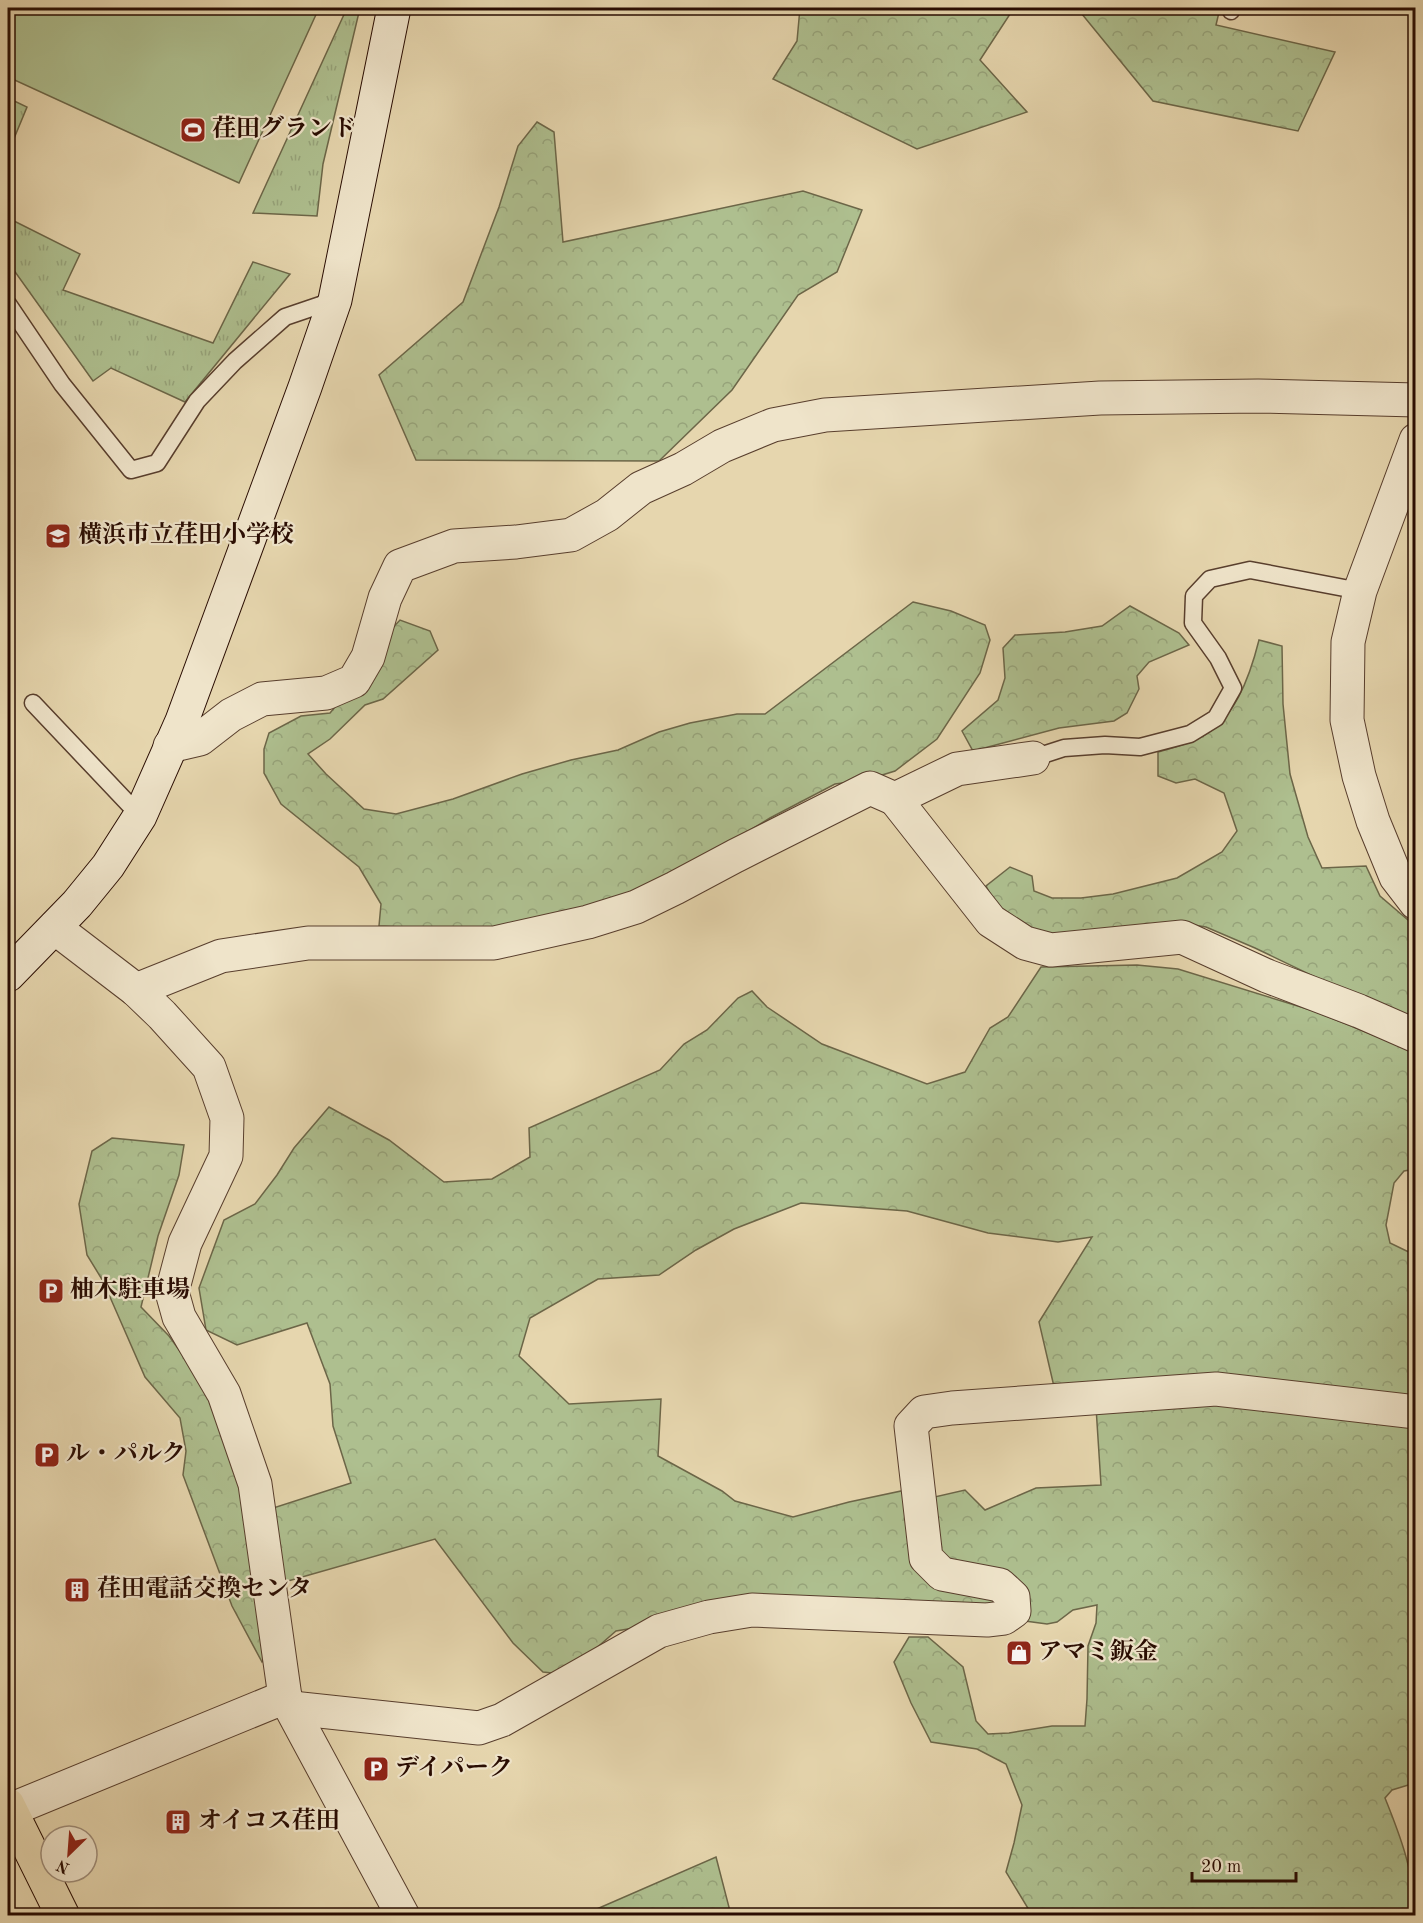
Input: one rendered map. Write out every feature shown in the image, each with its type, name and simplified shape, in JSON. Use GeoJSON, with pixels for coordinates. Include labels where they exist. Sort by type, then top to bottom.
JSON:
{"type":"FeatureCollection","features":[{"type":"Feature","properties":{"kind":"main road"},"geometry":{"type":"LineString","coordinates":[[9,1808],[63,1916]]}},
{"type":"Feature","properties":{"kind":"street"},"geometry":{"type":"LineString","coordinates":[[8,975],[55,928],[108,866],[140,816],[170,746],[238,570],[335,300],[394,8]]}},
{"type":"Feature","properties":{"kind":"street"},"geometry":{"type":"LineString","coordinates":[[170,746],[200,739],[231,715],[261,699],[326,693],[354,681],[368,657],[385,598],[400,566],[454,546],[571,536],[607,515],[642,488],[722,446],[774,425],[825,415],[1100,398],[1258,396],[1416,400]]}},
{"type":"Feature","properties":{"kind":"street"},"geometry":{"type":"LineString","coordinates":[[1416,440],[1360,591],[1348,642],[1347,720],[1359,776],[1373,821],[1396,877],[1416,903]]}},
{"type":"Feature","properties":{"kind":"street"},"geometry":{"type":"LineString","coordinates":[[895,799],[957,770],[1033,758]]}},
{"type":"Feature","properties":{"kind":"street"},"geometry":{"type":"LineString","coordinates":[[136,990],[221,956],[308,943],[494,943],[588,922],[636,907],[870,788],[895,799],[991,921],[1025,943],[1051,950],[1182,937],[1267,976],[1359,1011],[1416,1036]]}},
{"type":"Feature","properties":{"kind":"street"},"geometry":{"type":"LineString","coordinates":[[55,928],[136,990],[162,1015],[209,1067],[227,1118],[226,1156],[185,1243],[172,1292],[180,1317],[224,1394],[255,1484],[289,1702],[403,1916]]}},
{"type":"Feature","properties":{"kind":"street"},"geometry":{"type":"LineString","coordinates":[[9,1808],[289,1702],[479,1728],[502,1720],[659,1631],[709,1617],[752,1610],[987,1620],[1004,1618],[1014,1611],[1013,1597],[1000,1585],[942,1574],[926,1558],[911,1426],[924,1412],[963,1407],[1216,1389],[1416,1412]]}},
{"type":"Feature","properties":{"kind":"lane"},"geometry":{"type":"LineString","coordinates":[[8,304],[62,384],[131,470],[157,463],[197,401],[235,360],[285,317],[335,300]]}},
{"type":"Feature","properties":{"kind":"lane"},"geometry":{"type":"LineString","coordinates":[[1033,758],[1064,748],[1105,745],[1140,747],[1190,734],[1216,718],[1233,688],[1218,658],[1193,622],[1194,596],[1210,579],[1250,570],[1360,591]]}},
{"type":"Feature","properties":{"kind":"lane"},"geometry":{"type":"LineString","coordinates":[[33,703],[140,816]]}},
{"type":"Feature","properties":{"kind":"green space","name":"荏田グランド"},"geometry":{"type":"Polygon","coordinates":[[[8,8],[319,8],[239,183],[8,77],[8,8]]]}},
{"type":"Feature","properties":{"kind":"green space"},"geometry":{"type":"Polygon","coordinates":[[[347,8],[360,8],[323,164],[317,216],[253,213],[347,8]]]}},
{"type":"Feature","properties":{"kind":"green space"},"geometry":{"type":"Polygon","coordinates":[[[800,8],[1014,8],[980,60],[1027,112],[917,149],[773,79],[797,41],[800,8]]]}},
{"type":"Feature","properties":{"kind":"green space"},"geometry":{"type":"Polygon","coordinates":[[[1077,8],[1220,8],[1216,25],[1335,52],[1298,131],[1153,101],[1077,8]]]}},
{"type":"Feature","properties":{"kind":"green space"},"geometry":{"type":"Polygon","coordinates":[[[8,98],[27,107],[8,153],[8,98]]]}},
{"type":"Feature","properties":{"kind":"green space"},"geometry":{"type":"Polygon","coordinates":[[[537,122],[554,132],[563,242],[803,191],[862,210],[837,272],[798,295],[732,390],[659,461],[416,460],[379,375],[463,302],[499,207],[518,146],[537,122]]]}},
{"type":"Feature","properties":{"kind":"green space"},"geometry":{"type":"Polygon","coordinates":[[[8,218],[80,254],[63,290],[213,343],[253,262],[290,274],[185,402],[111,368],[93,381],[8,262],[8,218]]]}},
{"type":"Feature","properties":{"kind":"green space"},"geometry":{"type":"Polygon","coordinates":[[[913,602],[951,611],[985,625],[990,640],[980,673],[937,739],[895,771],[866,780],[835,784],[770,818],[649,892],[496,931],[379,926],[381,904],[359,867],[281,804],[264,773],[264,749],[269,733],[301,716],[330,713],[360,677],[382,639],[400,620],[430,631],[438,650],[383,699],[365,705],[330,739],[308,754],[364,809],[396,814],[453,799],[522,774],[618,750],[659,732],[690,723],[737,714],[765,714],[913,602]]]}},
{"type":"Feature","properties":{"kind":"green space"},"geometry":{"type":"Polygon","coordinates":[[[1130,606],[1179,633],[1189,645],[1149,662],[1137,676],[1139,689],[1127,713],[1114,721],[1059,728],[973,751],[962,731],[998,700],[1005,678],[1003,648],[1015,635],[1065,632],[1102,626],[1130,606]]]}},
{"type":"Feature","properties":{"kind":"green space"},"geometry":{"type":"Polygon","coordinates":[[[1259,640],[1282,646],[1283,704],[1290,774],[1308,837],[1322,868],[1366,866],[1380,896],[1415,926],[1415,1025],[1206,927],[1175,922],[1058,937],[1030,933],[999,910],[986,886],[1010,867],[1032,876],[1034,891],[1052,898],[1081,898],[1113,894],[1177,878],[1222,852],[1237,831],[1224,793],[1195,779],[1176,783],[1158,776],[1158,752],[1197,739],[1210,732],[1221,722],[1231,710],[1245,683],[1259,640]]]}},
{"type":"Feature","properties":{"kind":"green space"},"geometry":{"type":"Polygon","coordinates":[[[1137,965],[1178,969],[1314,1011],[1415,1052],[1415,1169],[1404,1171],[1394,1183],[1386,1225],[1390,1243],[1415,1255],[1415,1400],[1055,1391],[1039,1322],[1092,1237],[1058,1242],[988,1233],[907,1211],[801,1203],[734,1229],[696,1250],[659,1275],[598,1279],[530,1318],[519,1356],[569,1404],[661,1399],[658,1456],[722,1491],[735,1501],[793,1517],[906,1490],[921,1563],[998,1588],[1008,1609],[640,1627],[616,1631],[585,1658],[561,1674],[543,1672],[513,1643],[435,1539],[274,1585],[267,1510],[351,1483],[333,1426],[330,1384],[307,1323],[237,1345],[206,1330],[199,1288],[224,1220],[255,1204],[294,1148],[329,1107],[389,1140],[444,1182],[492,1179],[530,1157],[529,1128],[660,1070],[684,1044],[707,1030],[738,998],[752,991],[767,1007],[822,1044],[927,1084],[965,1072],[990,1028],[1008,1017],[1041,967],[1137,965]]]}},
{"type":"Feature","properties":{"kind":"green space"},"geometry":{"type":"Polygon","coordinates":[[[112,1138],[184,1145],[179,1175],[158,1236],[141,1307],[169,1336],[211,1394],[231,1434],[270,1653],[262,1662],[232,1606],[183,1475],[186,1451],[180,1418],[145,1377],[103,1281],[87,1255],[79,1204],[92,1151],[112,1138]]]}},
{"type":"Feature","properties":{"kind":"green space"},"geometry":{"type":"Polygon","coordinates":[[[1239,1403],[1415,1420],[1415,1783],[1392,1790],[1385,1798],[1409,1870],[1415,1915],[1032,1915],[1006,1872],[1022,1805],[1006,1764],[977,1749],[931,1742],[894,1662],[909,1637],[928,1637],[963,1667],[976,1721],[988,1734],[1052,1726],[1085,1726],[1088,1646],[1096,1623],[1097,1605],[1073,1610],[1057,1622],[1047,1624],[1025,1621],[950,1564],[937,1550],[930,1498],[965,1490],[985,1510],[1036,1488],[1101,1485],[1096,1407],[1239,1403]]]}},
{"type":"Feature","properties":{"kind":"green space"},"geometry":{"type":"Polygon","coordinates":[[[716,1857],[731,1915],[583,1915],[716,1857]]]}},
{"type":"Feature","properties":{"kind":"place","name":"荏田グランド"},"geometry":{"type":"Point","coordinates":[193,130]}},
{"type":"Feature","properties":{"kind":"place","name":"横浜市立荏田小学校"},"geometry":{"type":"Point","coordinates":[58,536]}},
{"type":"Feature","properties":{"kind":"place","name":"柚木駐車場"},"geometry":{"type":"Point","coordinates":[51,1291]}},
{"type":"Feature","properties":{"kind":"place","name":"ル・パルク"},"geometry":{"type":"Point","coordinates":[47,1455]}},
{"type":"Feature","properties":{"kind":"place","name":"荏田電話交換センタ"},"geometry":{"type":"Point","coordinates":[77,1590]}},
{"type":"Feature","properties":{"kind":"place","name":"アマミ鈑金"},"geometry":{"type":"Point","coordinates":[1019,1653]}},
{"type":"Feature","properties":{"kind":"place","name":"デイパーク"},"geometry":{"type":"Point","coordinates":[376,1769]}},
{"type":"Feature","properties":{"kind":"place","name":"オイコス荏田"},"geometry":{"type":"Point","coordinates":[178,1822]}}]}
